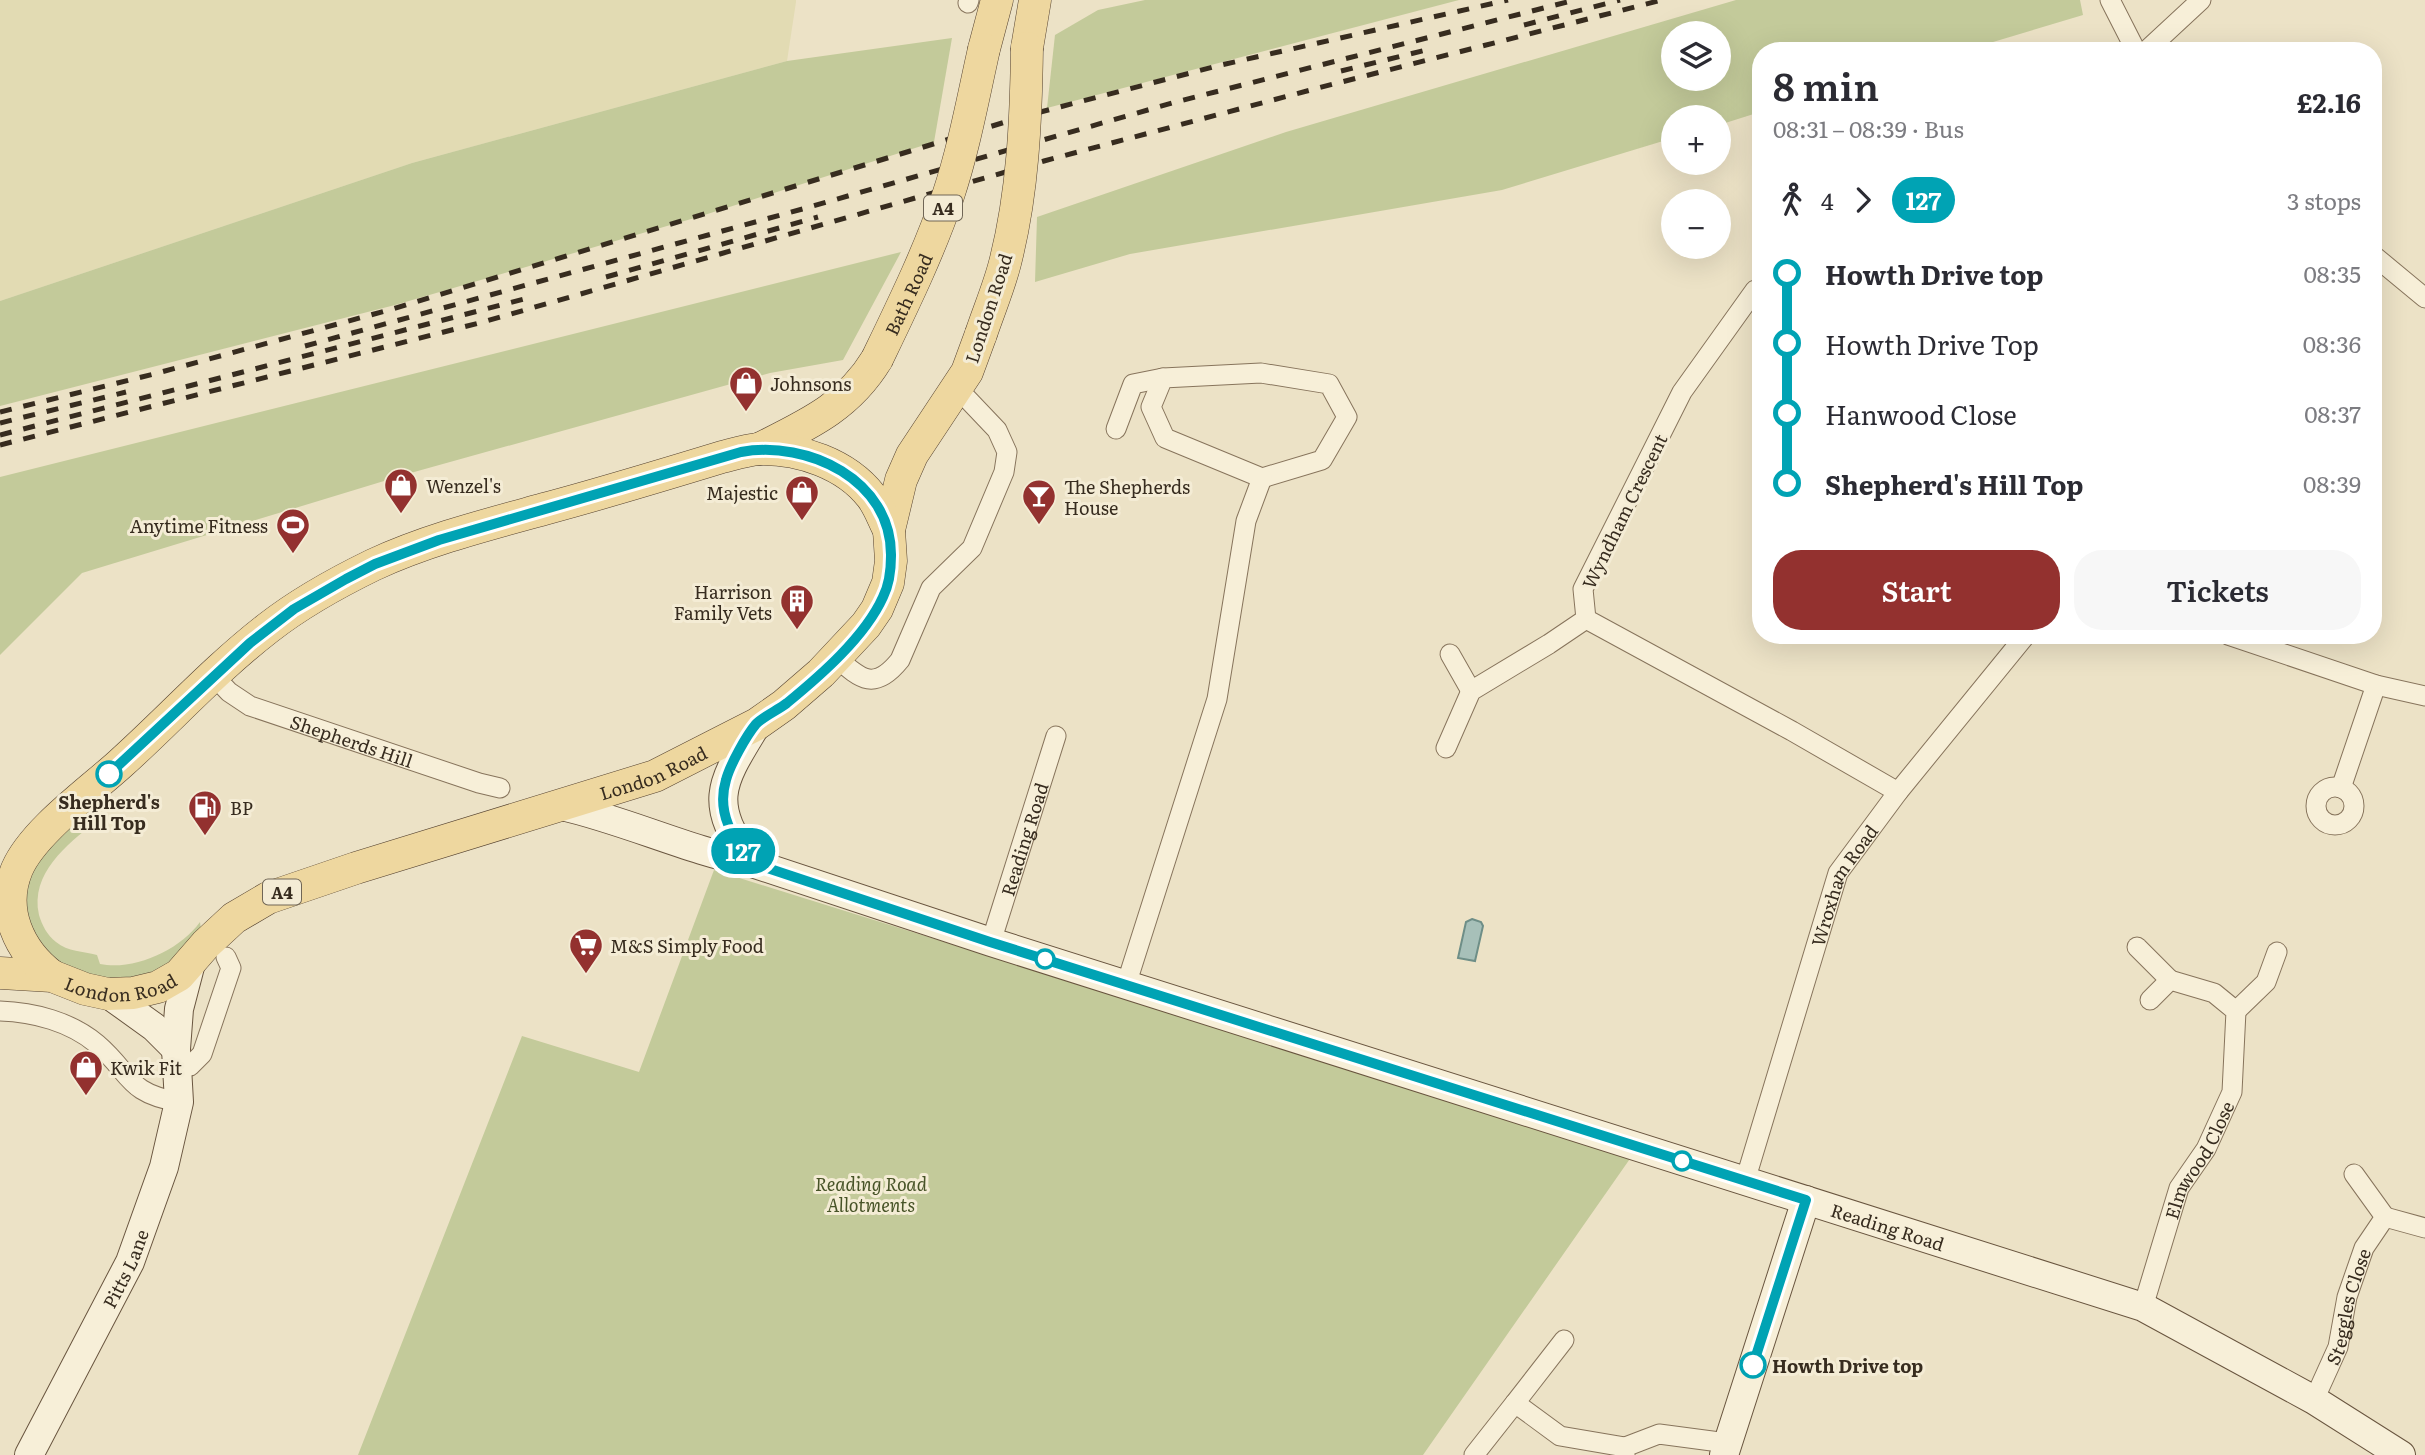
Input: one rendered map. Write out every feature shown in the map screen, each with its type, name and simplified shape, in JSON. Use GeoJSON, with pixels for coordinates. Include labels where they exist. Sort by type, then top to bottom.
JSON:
{"type":"FeatureCollection","features":[{"type":"Feature","properties":{"kind":"main road","name":"London Road"},"geometry":{"type":"LineString","coordinates":[[0,973],[52,976],[85,989],[108,994],[133,993],[158,987],[179,975],[234,918],[268,898],[669,771],[757,724],[784,705],[837,657],[866,625],[883,597],[891,561],[889,530],[906,465],[958,389],[975,355],[1006,260],[1020,185],[1027,48],[1035,0]]}},
{"type":"Feature","properties":{"kind":"main road","name":"Bath Road"},"geometry":{"type":"LineString","coordinates":[[758,449],[828,412],[851,392],[877,359],[910,290],[948,195],[984,49],[978,1]]}},
{"type":"Feature","properties":{"kind":"main road","name":"A4"},"geometry":{"type":"LineString","coordinates":[[52,976],[32,960],[19,940],[3,890],[35,842],[250,643],[294,609],[375,564],[452,536],[722,457],[758,449],[808,456],[847,474],[873,499],[889,530]]}},
{"type":"Feature","properties":{"kind":"street"},"geometry":{"type":"LineString","coordinates":[[2110,0],[2131,42]]}},
{"type":"Feature","properties":{"kind":"street"},"geometry":{"type":"LineString","coordinates":[[2156,42],[2201,0]]}},
{"type":"Feature","properties":{"kind":"street"},"geometry":{"type":"LineString","coordinates":[[2382,262],[2425,298]]}},
{"type":"Feature","properties":{"kind":"street","name":"Wyndham Crescent"},"geometry":{"type":"LineString","coordinates":[[1586,619],[1583,589],[1682,392],[1752,294]]}},
{"type":"Feature","properties":{"kind":"street"},"geometry":{"type":"LineString","coordinates":[[1116,429],[1133,384],[1163,378],[1261,373],[1329,384],[1347,417],[1322,460],[1262,478],[1165,438],[1151,407],[1163,378]]}},
{"type":"Feature","properties":{"kind":"street"},"geometry":{"type":"LineString","coordinates":[[837,657],[862,678],[877,680],[891,671],[900,660],[931,588],[972,548],[1004,472],[1007,452],[996,430],[958,389]]}},
{"type":"Feature","properties":{"kind":"street"},"geometry":{"type":"LineString","coordinates":[[1126,985],[1217,699],[1246,522],[1262,478]]}},
{"type":"Feature","properties":{"kind":"street"},"geometry":{"type":"LineString","coordinates":[[1446,748],[1471,691],[1586,619],[1898,792]]}},
{"type":"Feature","properties":{"kind":"street","name":"Wroxham Road"},"geometry":{"type":"LineString","coordinates":[[1745,1181],[1838,873],[1898,792],[2019,644]]}},
{"type":"Feature","properties":{"kind":"street"},"geometry":{"type":"LineString","coordinates":[[2255,644],[2376,685],[2425,696]]}},
{"type":"Feature","properties":{"kind":"street"},"geometry":{"type":"LineString","coordinates":[[1450,654],[1471,691]]}},
{"type":"Feature","properties":{"kind":"street","name":"Shepherds Hill"},"geometry":{"type":"LineString","coordinates":[[214,675],[229,692],[250,706],[500,788]]}},
{"type":"Feature","properties":{"kind":"street"},"geometry":{"type":"LineString","coordinates":[[2341,788],[2376,685]]}},
{"type":"Feature","properties":{"kind":"street"},"geometry":{"type":"LineString","coordinates":[[752,863],[727,824],[723,794],[731,768],[757,724]]}},
{"type":"Feature","properties":{"kind":"street","name":"Reading Road"},"geometry":{"type":"LineString","coordinates":[[990,942],[1056,736]]}},
{"type":"Feature","properties":{"kind":"street","name":"Reading Road"},"geometry":{"type":"LineString","coordinates":[[562,806],[626,824],[723,857],[752,863],[990,942],[2143,1307],[2314,1401],[2401,1455]]}},
{"type":"Feature","properties":{"kind":"street"},"geometry":{"type":"LineString","coordinates":[[2137,947],[2170,979],[2214,993],[2236,1011],[2266,982],[2277,952]]}},
{"type":"Feature","properties":{"kind":"street"},"geometry":{"type":"LineString","coordinates":[[108,994],[154,1027],[177,1058],[190,1066],[202,1054],[231,968],[226,957]]}},
{"type":"Feature","properties":{"kind":"street","name":"Pitts Lane"},"geometry":{"type":"LineString","coordinates":[[29,1455],[130,1262],[164,1167],[179,1102],[177,1058],[181,995],[191,963]]}},
{"type":"Feature","properties":{"kind":"street"},"geometry":{"type":"LineString","coordinates":[[2150,1000],[2170,979]]}},
{"type":"Feature","properties":{"kind":"street"},"geometry":{"type":"LineString","coordinates":[[0,1011],[33,1015],[69,1026],[98,1045],[141,1090],[157,1099],[179,1102]]}},
{"type":"Feature","properties":{"kind":"street","name":"Elmwood Close"},"geometry":{"type":"LineString","coordinates":[[2143,1307],[2179,1188],[2206,1149],[2232,1092],[2236,1011]]}},
{"type":"Feature","properties":{"kind":"street"},"geometry":{"type":"LineString","coordinates":[[2354,1174],[2385,1217],[2425,1228]]}},
{"type":"Feature","properties":{"kind":"street"},"geometry":{"type":"LineString","coordinates":[[1515,1403],[1560,1436],[1625,1451],[1659,1434],[1726,1449],[1806,1200]]}},
{"type":"Feature","properties":{"kind":"street","name":"Steggles Close"},"geometry":{"type":"LineString","coordinates":[[2314,1401],[2338,1347],[2347,1297],[2364,1248],[2385,1217]]}},
{"type":"Feature","properties":{"kind":"street"},"geometry":{"type":"LineString","coordinates":[[1475,1455],[1564,1340]]}},
{"type":"Feature","properties":{"kind":"shaded area"},"geometry":{"type":"Polygon","coordinates":[[[0,0],[796,2],[787,61],[412,163],[0,301],[0,0]]]}},
{"type":"Feature","properties":{"kind":"green space"},"geometry":{"type":"Polygon","coordinates":[[[1145,0],[1459,0],[1047,108],[1055,35],[1098,10],[1145,0]]]}},
{"type":"Feature","properties":{"kind":"green space"},"geometry":{"type":"Polygon","coordinates":[[[1736,0],[2080,0],[2083,15],[1993,42],[1752,42],[1752,115],[1731,121],[1731,105],[1661,105],[1661,142],[1502,190],[1130,254],[1035,282],[1037,217],[1286,132],[1661,22],[1661,91],[1731,91],[1731,21],[1664,21],[1736,0]]]}},
{"type":"Feature","properties":{"kind":"green space"},"geometry":{"type":"Polygon","coordinates":[[[952,38],[934,142],[698,217],[395,305],[0,406],[0,301],[412,163],[787,61],[952,38]]]}},
{"type":"Feature","properties":{"kind":"green space"},"geometry":{"type":"Polygon","coordinates":[[[901,252],[843,360],[770,373],[407,474],[82,573],[0,655],[0,477],[901,252]]]}},
{"type":"Feature","properties":{"kind":"green space"},"geometry":{"type":"Polygon","coordinates":[[[90,815],[95,822],[63,850],[45,873],[38,900],[39,915],[45,930],[61,945],[97,955],[100,964],[113,965],[155,956],[181,941],[200,922],[201,930],[175,960],[153,975],[109,982],[66,966],[47,953],[31,932],[24,891],[49,840],[90,815]]]}},
{"type":"Feature","properties":{"kind":"green space","name":"Reading Road Allotments"},"geometry":{"type":"Polygon","coordinates":[[[714,870],[1434,1095],[1634,1153],[1423,1455],[358,1455],[522,1036],[639,1072],[714,870]]]}},
{"type":"Feature","properties":{"kind":"water"},"geometry":{"type":"Polygon","coordinates":[[[1472,919],[1481,922],[1483,926],[1475,961],[1458,958],[1466,922],[1472,919]]]}},
{"type":"Feature","properties":{"kind":"railway"},"geometry":{"type":"LineString","coordinates":[[0,412],[154,374],[389,310],[1025,116],[1221,65],[1508,0]]}},
{"type":"Feature","properties":{"kind":"railway"},"geometry":{"type":"LineString","coordinates":[[305,346],[806,208],[1172,103],[1575,0]]}},
{"type":"Feature","properties":{"kind":"railway"},"geometry":{"type":"LineString","coordinates":[[1524,25],[1620,0]]}},
{"type":"Feature","properties":{"kind":"railway"},"geometry":{"type":"LineString","coordinates":[[0,445],[483,322],[1044,161],[1662,0]]}},
{"type":"Feature","properties":{"kind":"railway"},"geometry":{"type":"LineString","coordinates":[[1341,71],[1426,50]]}},
{"type":"Feature","properties":{"kind":"railway"},"geometry":{"type":"LineString","coordinates":[[606,277],[818,217]]}},
{"type":"Feature","properties":{"kind":"railway"},"geometry":{"type":"LineString","coordinates":[[0,435],[532,297]]}},
{"type":"Feature","properties":{"kind":"railway"},"geometry":{"type":"LineString","coordinates":[[0,423],[126,392]]}},
{"type":"Feature","properties":{"kind":"bus line","name":"127"},"geometry":{"type":"LineString","coordinates":[[109,774],[165,724],[192,695],[270,627],[320,593],[375,564],[439,540],[741,452],[758,449],[791,452],[823,461],[847,474],[864,488],[879,510],[889,530],[891,546],[888,583],[877,609],[866,625],[807,686],[757,724],[731,768],[723,794],[724,814],[731,834],[752,863],[990,942],[1806,1200],[1753,1365]]}},
{"type":"Feature","properties":{"kind":"place","name":"Johnsons"},"geometry":{"type":"Point","coordinates":[746,413]}},
{"type":"Feature","properties":{"kind":"place","name":"Wenzel's"},"geometry":{"type":"Point","coordinates":[401,515]}},
{"type":"Feature","properties":{"kind":"place","name":"Majestic"},"geometry":{"type":"Point","coordinates":[802,522]}},
{"type":"Feature","properties":{"kind":"place","name":"The Shepherds House"},"geometry":{"type":"Point","coordinates":[1039,526]}},
{"type":"Feature","properties":{"kind":"place","name":"Anytime Fitness"},"geometry":{"type":"Point","coordinates":[293,555]}},
{"type":"Feature","properties":{"kind":"place","name":"Harrison Family Vets"},"geometry":{"type":"Point","coordinates":[797,631]}},
{"type":"Feature","properties":{"kind":"place","name":"Shepherd's Hill Top"},"geometry":{"type":"Point","coordinates":[109,774]}},
{"type":"Feature","properties":{"kind":"place","name":"BP"},"geometry":{"type":"Point","coordinates":[205,837]}},
{"type":"Feature","properties":{"kind":"place","name":"M&S Simply Food"},"geometry":{"type":"Point","coordinates":[586,975]}},
{"type":"Feature","properties":{"kind":"place","name":"Kwik Fit"},"geometry":{"type":"Point","coordinates":[86,1097]}},
{"type":"Feature","properties":{"kind":"place","name":"Howth Drive top"},"geometry":{"type":"Point","coordinates":[1753,1365]}}]}
